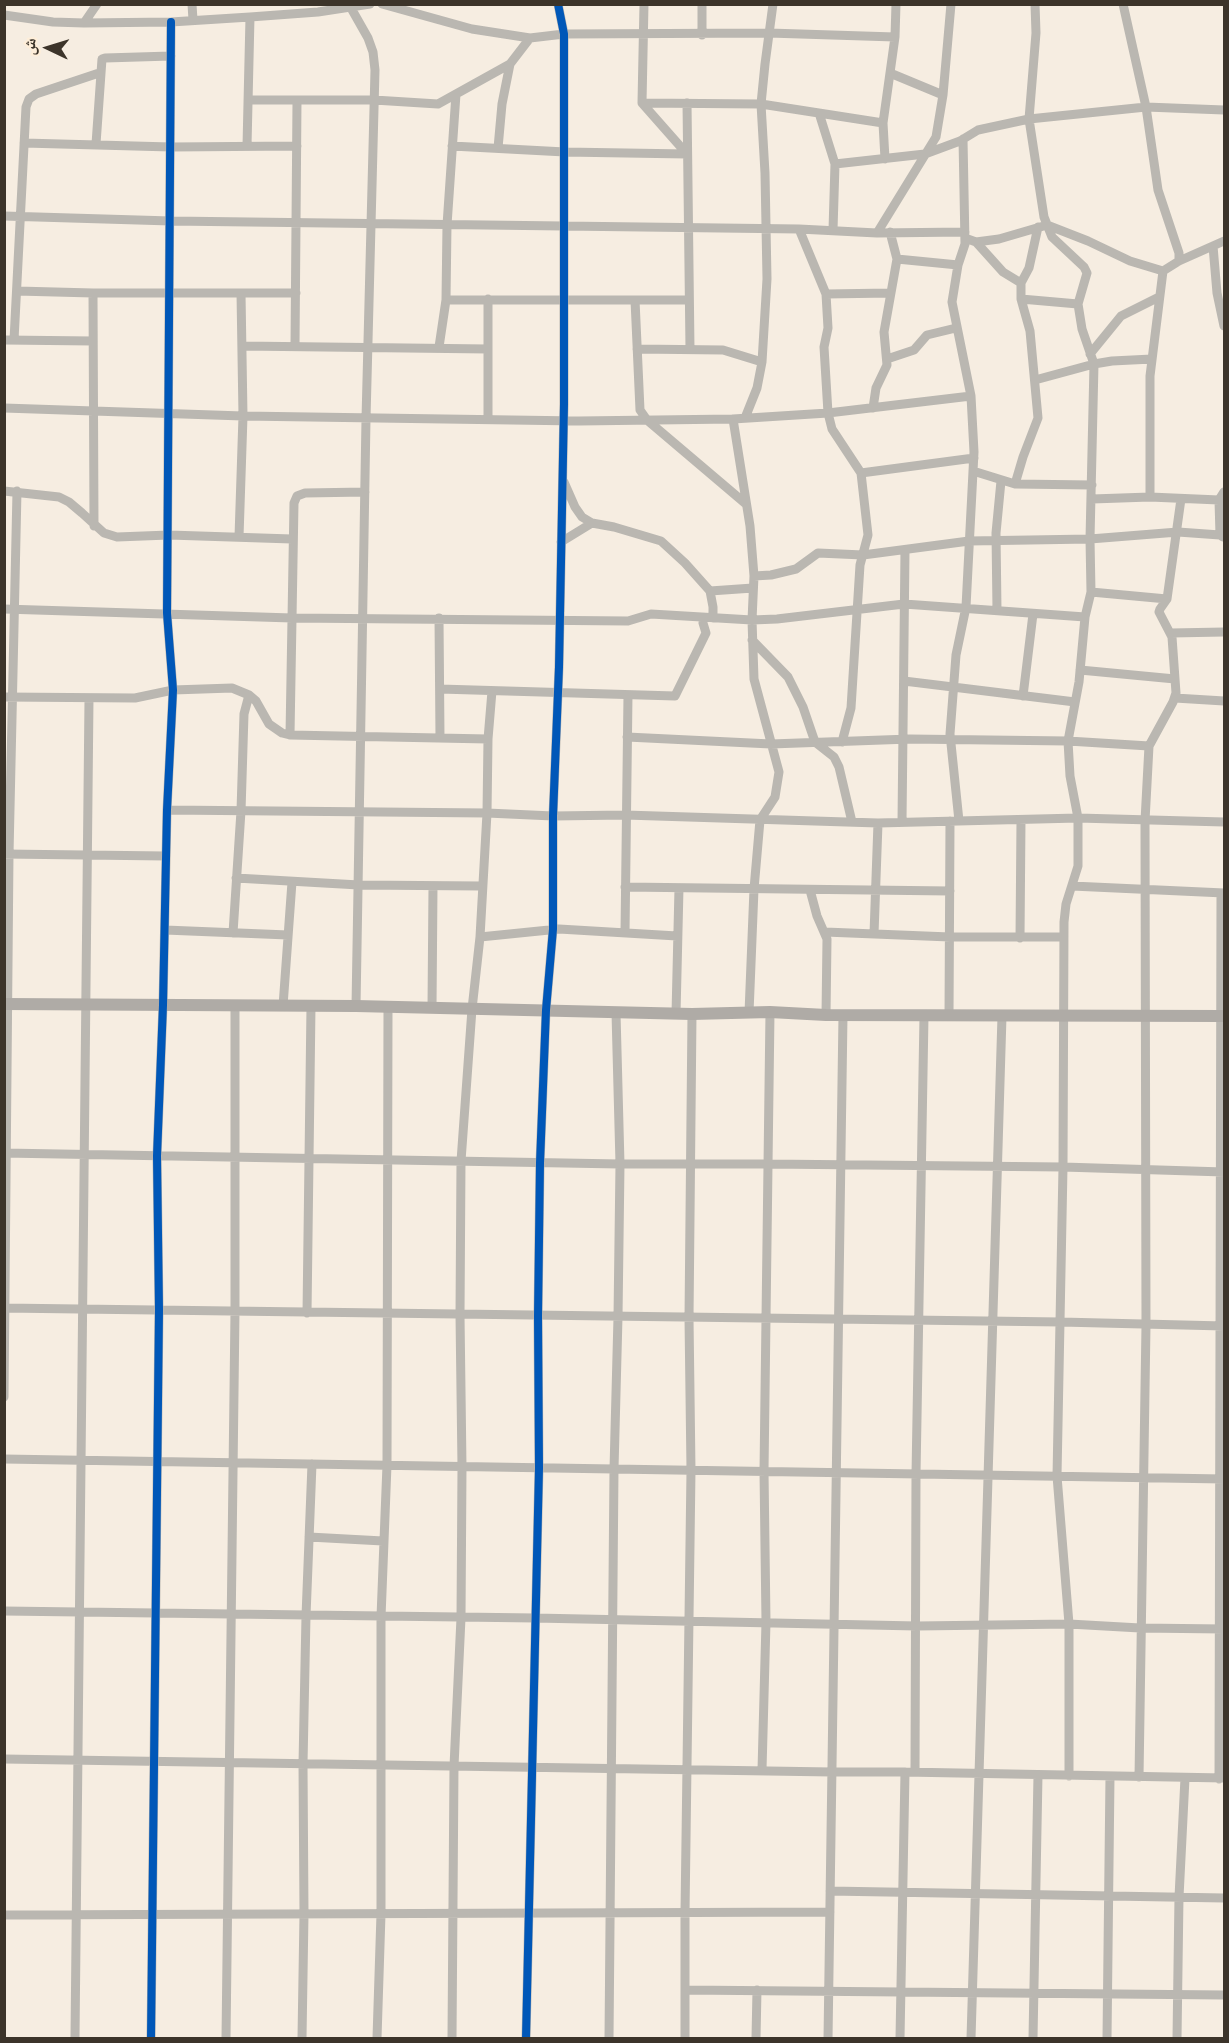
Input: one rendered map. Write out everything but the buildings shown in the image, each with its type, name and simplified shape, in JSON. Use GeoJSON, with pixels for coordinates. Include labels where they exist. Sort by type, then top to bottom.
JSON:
{"type":"FeatureCollection","features":[{"type":"Feature","properties":{"kind":"street"},"geometry":{"type":"LineString","coordinates":[[84,23],[96,4]]}},
{"type":"Feature","properties":{"kind":"street"},"geometry":{"type":"LineString","coordinates":[[192,4],[193,20]]}},
{"type":"Feature","properties":{"kind":"street"},"geometry":{"type":"LineString","coordinates":[[4,15],[53,22],[171,22],[250,17],[318,8],[351,8],[370,4]]}},
{"type":"Feature","properties":{"kind":"street"},"geometry":{"type":"LineString","coordinates":[[382,4],[472,29],[531,38],[564,34],[769,33],[895,37]]}},
{"type":"Feature","properties":{"kind":"street"},"geometry":{"type":"LineString","coordinates":[[526,2038],[539,1468],[540,1163],[546,1010],[553,929],[553,816],[564,420],[564,34],[558,4]]}},
{"type":"Feature","properties":{"kind":"street"},"geometry":{"type":"LineString","coordinates":[[644,4],[642,104],[687,154]]}},
{"type":"Feature","properties":{"kind":"street"},"geometry":{"type":"LineString","coordinates":[[702,4],[702,35]]}},
{"type":"Feature","properties":{"kind":"street"},"geometry":{"type":"LineString","coordinates":[[745,418],[757,388],[762,362],[767,279],[761,104],[773,4]]}},
{"type":"Feature","properties":{"kind":"street"},"geometry":{"type":"LineString","coordinates":[[885,159],[883,123],[895,37],[896,4]]}},
{"type":"Feature","properties":{"kind":"street"},"geometry":{"type":"LineString","coordinates":[[877,233],[936,136],[944,94],[951,4]]}},
{"type":"Feature","properties":{"kind":"street"},"geometry":{"type":"LineString","coordinates":[[1015,484],[1038,418],[1030,332],[1021,299],[1021,284],[1029,268],[1044,217],[1029,119],[1036,33],[1035,4]]}},
{"type":"Feature","properties":{"kind":"street"},"geometry":{"type":"LineString","coordinates":[[1123,4],[1146,107],[1158,190],[1179,253],[1179,261]]}},
{"type":"Feature","properties":{"kind":"street"},"geometry":{"type":"LineString","coordinates":[[351,8],[374,52],[356,1006]]}},
{"type":"Feature","properties":{"kind":"street"},"geometry":{"type":"LineString","coordinates":[[247,146],[250,17]]}},
{"type":"Feature","properties":{"kind":"street"},"geometry":{"type":"LineString","coordinates":[[151,2038],[154,1613],[158,1462],[157,1156],[167,810],[173,690],[167,613],[171,22]]}},
{"type":"Feature","properties":{"kind":"street"},"geometry":{"type":"LineString","coordinates":[[248,100],[374,100],[438,104],[510,64],[531,38]]}},
{"type":"Feature","properties":{"kind":"street"},"geometry":{"type":"LineString","coordinates":[[96,144],[99,73],[102,59],[171,56]]}},
{"type":"Feature","properties":{"kind":"street"},"geometry":{"type":"LineString","coordinates":[[498,148],[502,104],[510,64]]}},
{"type":"Feature","properties":{"kind":"street"},"geometry":{"type":"LineString","coordinates":[[890,72],[944,94]]}},
{"type":"Feature","properties":{"kind":"street"},"geometry":{"type":"LineString","coordinates":[[93,341],[9,340],[17,291],[26,107],[29,99],[36,94],[99,73]]}},
{"type":"Feature","properties":{"kind":"street"},"geometry":{"type":"LineString","coordinates":[[439,347],[446,300],[447,225],[456,94]]}},
{"type":"Feature","properties":{"kind":"street"},"geometry":{"type":"LineString","coordinates":[[295,346],[297,101]]}},
{"type":"Feature","properties":{"kind":"street"},"geometry":{"type":"LineString","coordinates":[[687,103],[690,349]]}},
{"type":"Feature","properties":{"kind":"street"},"geometry":{"type":"LineString","coordinates":[[642,104],[761,104],[883,123]]}},
{"type":"Feature","properties":{"kind":"street"},"geometry":{"type":"LineString","coordinates":[[835,164],[925,154],[963,139],[978,130],[1029,119],[1146,107],[1224,110]]}},
{"type":"Feature","properties":{"kind":"street"},"geometry":{"type":"LineString","coordinates":[[819,113],[835,164],[833,230]]}},
{"type":"Feature","properties":{"kind":"street"},"geometry":{"type":"LineString","coordinates":[[949,1016],[950,891],[955,821],[950,740],[952,688],[956,673],[957,648],[966,607],[974,458],[971,396],[952,302],[958,265],[964,250],[963,139]]}},
{"type":"Feature","properties":{"kind":"street"},"geometry":{"type":"LineString","coordinates":[[24,143],[171,147],[297,146]]}},
{"type":"Feature","properties":{"kind":"street"},"geometry":{"type":"LineString","coordinates":[[453,146],[565,152],[687,154]]}},
{"type":"Feature","properties":{"kind":"street"},"geometry":{"type":"LineString","coordinates":[[4,216],[171,221],[799,229],[965,235],[976,242],[1004,272],[1021,284]]}},
{"type":"Feature","properties":{"kind":"street"},"geometry":{"type":"LineString","coordinates":[[1042,226],[1084,267],[1087,273],[1078,304],[1082,329],[1092,359],[1091,592],[1085,617],[1076,702],[1068,741],[1070,776],[1078,818],[1078,866],[1064,913],[1063,1167],[1057,1476],[1069,1624],[1069,1776]]}},
{"type":"Feature","properties":{"kind":"street"},"geometry":{"type":"LineString","coordinates":[[976,242],[999,239],[1042,226],[1088,241],[1130,261],[1162,271],[1224,241]]}},
{"type":"Feature","properties":{"kind":"street"},"geometry":{"type":"LineString","coordinates":[[799,229],[826,294],[828,328],[824,347],[828,413],[832,429],[861,472],[868,535],[860,565],[850,708],[842,742]]}},
{"type":"Feature","properties":{"kind":"street"},"geometry":{"type":"LineString","coordinates":[[873,408],[876,388],[882,377],[887,358],[884,348],[884,332],[897,259],[890,232]]}},
{"type":"Feature","properties":{"kind":"street"},"geometry":{"type":"LineString","coordinates":[[1213,246],[1220,282],[1224,326]]}},
{"type":"Feature","properties":{"kind":"street"},"geometry":{"type":"LineString","coordinates":[[897,259],[958,265]]}},
{"type":"Feature","properties":{"kind":"street"},"geometry":{"type":"LineString","coordinates":[[1150,497],[1150,376],[1162,271]]}},
{"type":"Feature","properties":{"kind":"street"},"geometry":{"type":"LineString","coordinates":[[17,291],[296,293]]}},
{"type":"Feature","properties":{"kind":"street"},"geometry":{"type":"LineString","coordinates":[[93,293],[94,526]]}},
{"type":"Feature","properties":{"kind":"street"},"geometry":{"type":"LineString","coordinates":[[239,537],[243,416],[241,293]]}},
{"type":"Feature","properties":{"kind":"street"},"geometry":{"type":"LineString","coordinates":[[826,294],[890,293]]}},
{"type":"Feature","properties":{"kind":"street"},"geometry":{"type":"LineString","coordinates":[[1092,359],[1121,316],[1159,297]]}},
{"type":"Feature","properties":{"kind":"street"},"geometry":{"type":"LineString","coordinates":[[488,299],[488,418]]}},
{"type":"Feature","properties":{"kind":"street"},"geometry":{"type":"LineString","coordinates":[[1021,299],[1078,304]]}},
{"type":"Feature","properties":{"kind":"street"},"geometry":{"type":"LineString","coordinates":[[446,300],[689,300]]}},
{"type":"Feature","properties":{"kind":"street"},"geometry":{"type":"LineString","coordinates":[[635,300],[640,410],[647,420],[746,504]]}},
{"type":"Feature","properties":{"kind":"street"},"geometry":{"type":"LineString","coordinates":[[887,358],[914,350],[927,335],[956,328]]}},
{"type":"Feature","properties":{"kind":"street"},"geometry":{"type":"LineString","coordinates":[[242,346],[488,349]]}},
{"type":"Feature","properties":{"kind":"street"},"geometry":{"type":"LineString","coordinates":[[637,349],[723,350],[762,362]]}},
{"type":"Feature","properties":{"kind":"street"},"geometry":{"type":"LineString","coordinates":[[1035,380],[1092,359],[1112,361],[1152,359]]}},
{"type":"Feature","properties":{"kind":"street"},"geometry":{"type":"LineString","coordinates":[[4,408],[366,419],[733,419],[828,413],[971,396]]}},
{"type":"Feature","properties":{"kind":"street"},"geometry":{"type":"LineString","coordinates":[[733,419],[754,576],[752,620],[754,679],[779,772],[775,797],[760,820],[754,889],[749,1012]]}},
{"type":"Feature","properties":{"kind":"street"},"geometry":{"type":"LineString","coordinates":[[861,472],[974,458]]}},
{"type":"Feature","properties":{"kind":"street"},"geometry":{"type":"LineString","coordinates":[[973,471],[1015,484],[1092,485]]}},
{"type":"Feature","properties":{"kind":"street"},"geometry":{"type":"LineString","coordinates":[[440,689],[675,696],[706,633],[713,607],[710,591],[661,541],[592,523],[582,517],[563,479]]}},
{"type":"Feature","properties":{"kind":"street"},"geometry":{"type":"LineString","coordinates":[[998,610],[996,540],[1001,481]]}},
{"type":"Feature","properties":{"kind":"street"},"geometry":{"type":"LineString","coordinates":[[4,491],[59,497],[69,502],[104,533],[117,537],[169,535],[292,539]]}},
{"type":"Feature","properties":{"kind":"street"},"geometry":{"type":"LineString","coordinates":[[4,1397],[9,697],[15,609],[17,491]]}},
{"type":"Feature","properties":{"kind":"street"},"geometry":{"type":"LineString","coordinates":[[290,735],[294,503],[297,496],[305,493],[365,492]]}},
{"type":"Feature","properties":{"kind":"street"},"geometry":{"type":"LineString","coordinates":[[754,576],[771,575],[796,569],[818,553],[863,555],[969,541],[1090,538],[1178,532],[1222,537],[1222,496],[1181,499],[1150,497],[1092,499]]}},
{"type":"Feature","properties":{"kind":"street"},"geometry":{"type":"LineString","coordinates":[[1139,1777],[1146,1325],[1145,820],[1149,746],[1175,698],[1171,633],[1159,612],[1167,599],[1181,499]]}},
{"type":"Feature","properties":{"kind":"street"},"geometry":{"type":"LineString","coordinates":[[561,542],[592,523]]}},
{"type":"Feature","properties":{"kind":"street"},"geometry":{"type":"LineString","coordinates":[[902,822],[905,550]]}},
{"type":"Feature","properties":{"kind":"street"},"geometry":{"type":"LineString","coordinates":[[4,558],[16,558]]}},
{"type":"Feature","properties":{"kind":"street"},"geometry":{"type":"LineString","coordinates":[[710,591],[753,588]]}},
{"type":"Feature","properties":{"kind":"street"},"geometry":{"type":"LineString","coordinates":[[1091,592],[1167,599]]}},
{"type":"Feature","properties":{"kind":"street"},"geometry":{"type":"LineString","coordinates":[[4,609],[292,618],[628,621],[651,614],[708,620],[752,620],[904,604],[1085,617]]}},
{"type":"Feature","properties":{"kind":"street"},"geometry":{"type":"LineString","coordinates":[[1023,696],[1033,614]]}},
{"type":"Feature","properties":{"kind":"street"},"geometry":{"type":"LineString","coordinates":[[439,618],[440,738]]}},
{"type":"Feature","properties":{"kind":"street"},"geometry":{"type":"LineString","coordinates":[[1171,633],[1224,632]]}},
{"type":"Feature","properties":{"kind":"street"},"geometry":{"type":"LineString","coordinates":[[752,640],[788,677],[803,707],[815,742],[829,752],[839,767],[852,822]]}},
{"type":"Feature","properties":{"kind":"street"},"geometry":{"type":"LineString","coordinates":[[1080,670],[1175,679]]}},
{"type":"Feature","properties":{"kind":"street"},"geometry":{"type":"LineString","coordinates":[[904,681],[1076,702]]}},
{"type":"Feature","properties":{"kind":"street"},"geometry":{"type":"LineString","coordinates":[[9,697],[135,698],[173,690],[232,688],[249,695],[268,724],[290,735],[488,739]]}},
{"type":"Feature","properties":{"kind":"street"},"geometry":{"type":"LineString","coordinates":[[452,2038],[454,1766],[461,1618],[461,1161],[472,1010],[480,937],[492,691]]}},
{"type":"Feature","properties":{"kind":"street"},"geometry":{"type":"LineString","coordinates":[[233,933],[241,811],[244,714],[249,695]]}},
{"type":"Feature","properties":{"kind":"street"},"geometry":{"type":"LineString","coordinates":[[624,933],[627,695]]}},
{"type":"Feature","properties":{"kind":"street"},"geometry":{"type":"LineString","coordinates":[[1175,698],[1224,701]]}},
{"type":"Feature","properties":{"kind":"street"},"geometry":{"type":"LineString","coordinates":[[75,2038],[89,699]]}},
{"type":"Feature","properties":{"kind":"street"},"geometry":{"type":"LineString","coordinates":[[627,737],[771,744],[904,739],[1068,741],[1149,746]]}},
{"type":"Feature","properties":{"kind":"street"},"geometry":{"type":"LineString","coordinates":[[167,810],[625,815],[878,823],[1078,818],[1224,822]]}},
{"type":"Feature","properties":{"kind":"street"},"geometry":{"type":"LineString","coordinates":[[1020,938],[1021,820]]}},
{"type":"Feature","properties":{"kind":"street"},"geometry":{"type":"LineString","coordinates":[[874,934],[878,823]]}},
{"type":"Feature","properties":{"kind":"street"},"geometry":{"type":"LineString","coordinates":[[7,854],[166,856]]}},
{"type":"Feature","properties":{"kind":"street"},"geometry":{"type":"LineString","coordinates":[[236,878],[359,885],[481,886]]}},
{"type":"Feature","properties":{"kind":"street"},"geometry":{"type":"LineString","coordinates":[[283,1006],[292,882]]}},
{"type":"Feature","properties":{"kind":"street"},"geometry":{"type":"LineString","coordinates":[[432,1008],[433,886]]}},
{"type":"Feature","properties":{"kind":"street"},"geometry":{"type":"LineString","coordinates":[[4,1759],[979,1773],[1222,1779],[1223,893],[1072,886]]}},
{"type":"Feature","properties":{"kind":"street"},"geometry":{"type":"LineString","coordinates":[[625,887],[950,891]]}},
{"type":"Feature","properties":{"kind":"street"},"geometry":{"type":"LineString","coordinates":[[676,1014],[679,888]]}},
{"type":"Feature","properties":{"kind":"street"},"geometry":{"type":"LineString","coordinates":[[810,890],[817,916],[827,939],[826,1015]]}},
{"type":"Feature","properties":{"kind":"street"},"geometry":{"type":"LineString","coordinates":[[480,937],[553,929],[677,936]]}},
{"type":"Feature","properties":{"kind":"street"},"geometry":{"type":"LineString","coordinates":[[165,930],[288,935]]}},
{"type":"Feature","properties":{"kind":"street"},"geometry":{"type":"LineString","coordinates":[[825,932],[950,937],[1064,937]]}},
{"type":"Feature","properties":{"kind":"street"},"geometry":{"type":"LineString","coordinates":[[7,1004],[356,1006],[676,1014],[770,1012],[924,1016],[1222,1016]]}},
{"type":"Feature","properties":{"kind":"street"},"geometry":{"type":"LineString","coordinates":[[226,2038],[235,1311],[235,1005]]}},
{"type":"Feature","properties":{"kind":"street"},"geometry":{"type":"LineString","coordinates":[[308,1312],[311,1006]]}},
{"type":"Feature","properties":{"kind":"street"},"geometry":{"type":"LineString","coordinates":[[377,2038],[381,1914],[381,1617],[387,1465],[387,1007]]}},
{"type":"Feature","properties":{"kind":"street"},"geometry":{"type":"LineString","coordinates":[[762,1770],[766,1622],[764,1471],[770,1012]]}},
{"type":"Feature","properties":{"kind":"street"},"geometry":{"type":"LineString","coordinates":[[609,2038],[612,1620],[620,1164],[616,1013]]}},
{"type":"Feature","properties":{"kind":"street"},"geometry":{"type":"LineString","coordinates":[[685,2038],[691,1470],[689,1318],[692,1014]]}},
{"type":"Feature","properties":{"kind":"street"},"geometry":{"type":"LineString","coordinates":[[828,2038],[843,1015]]}},
{"type":"Feature","properties":{"kind":"street"},"geometry":{"type":"LineString","coordinates":[[900,2038],[903,1892],[917,1626],[916,1474],[924,1016]]}},
{"type":"Feature","properties":{"kind":"street"},"geometry":{"type":"LineString","coordinates":[[971,2038],[1002,1016]]}},
{"type":"Feature","properties":{"kind":"street"},"geometry":{"type":"LineString","coordinates":[[5,1153],[540,1163],[1063,1167],[1223,1172]]}},
{"type":"Feature","properties":{"kind":"street"},"geometry":{"type":"LineString","coordinates":[[5,1308],[1223,1326]]}},
{"type":"Feature","properties":{"kind":"street"},"geometry":{"type":"LineString","coordinates":[[4,1459],[1222,1479]]}},
{"type":"Feature","properties":{"kind":"street"},"geometry":{"type":"LineString","coordinates":[[302,2038],[303,1764],[312,1464]]}},
{"type":"Feature","properties":{"kind":"street"},"geometry":{"type":"LineString","coordinates":[[309,1537],[383,1541]]}},
{"type":"Feature","properties":{"kind":"street"},"geometry":{"type":"LineString","coordinates":[[4,1611],[917,1626],[1069,1624],[1221,1629]]}},
{"type":"Feature","properties":{"kind":"street"},"geometry":{"type":"LineString","coordinates":[[1033,2038],[1038,1775]]}},
{"type":"Feature","properties":{"kind":"street"},"geometry":{"type":"LineString","coordinates":[[1107,2038],[1110,1776]]}},
{"type":"Feature","properties":{"kind":"street"},"geometry":{"type":"LineString","coordinates":[[1177,2038],[1179,1897],[1185,1778]]}},
{"type":"Feature","properties":{"kind":"street"},"geometry":{"type":"LineString","coordinates":[[830,1891],[1224,1898]]}},
{"type":"Feature","properties":{"kind":"street"},"geometry":{"type":"LineString","coordinates":[[4,1915],[830,1912]]}},
{"type":"Feature","properties":{"kind":"street"},"geometry":{"type":"LineString","coordinates":[[686,1990],[1224,1995]]}},
{"type":"Feature","properties":{"kind":"street"},"geometry":{"type":"LineString","coordinates":[[756,2038],[757,1990]]}},
{"type":"Feature","properties":{"kind":"cycle path"},"geometry":{"type":"LineString","coordinates":[[526,2038],[539,1468],[540,1163],[546,1010],[553,929],[553,816],[559,667],[564,404],[564,34],[558,4]]}},
{"type":"Feature","properties":{"kind":"cycle path"},"geometry":{"type":"LineString","coordinates":[[151,2038],[159,1310],[157,1156],[167,810],[173,690],[167,613],[171,22]]}}]}
